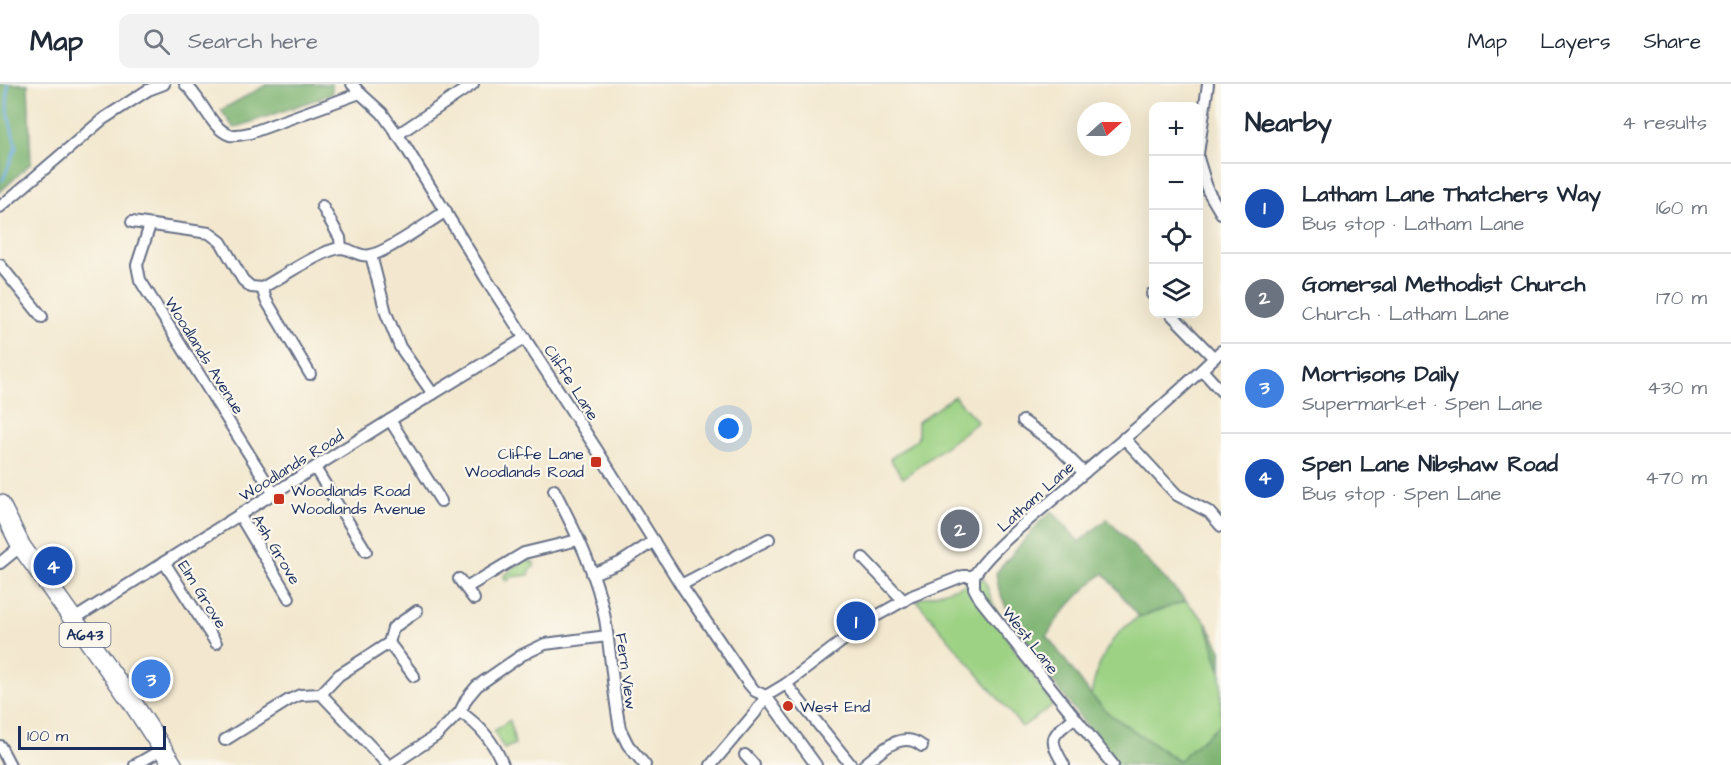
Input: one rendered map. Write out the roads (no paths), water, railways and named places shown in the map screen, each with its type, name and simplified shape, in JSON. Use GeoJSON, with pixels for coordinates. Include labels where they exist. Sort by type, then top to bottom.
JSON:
{"type":"FeatureCollection","features":[{"type":"Feature","properties":{"kind":"main road","name":"A643"},"geometry":{"type":"LineString","coordinates":[[1,508],[21,546],[74,619],[173,765]]}},
{"type":"Feature","properties":{"kind":"street"},"geometry":{"type":"LineString","coordinates":[[0,207],[103,119],[148,90],[164,84]]}},
{"type":"Feature","properties":{"kind":"street"},"geometry":{"type":"LineString","coordinates":[[185,84],[194,91],[219,129],[232,136],[250,133],[360,93]]}},
{"type":"Feature","properties":{"kind":"street","name":"Cliffe Lane"},"geometry":{"type":"LineString","coordinates":[[352,84],[382,113],[397,135],[681,585],[748,683],[755,692],[766,696],[816,765]]}},
{"type":"Feature","properties":{"kind":"street"},"geometry":{"type":"LineString","coordinates":[[397,135],[473,84]]}},
{"type":"Feature","properties":{"kind":"street"},"geometry":{"type":"LineString","coordinates":[[1203,118],[1208,84]]}},
{"type":"Feature","properties":{"kind":"street"},"geometry":{"type":"LineString","coordinates":[[1203,174],[1208,191],[1221,213]]}},
{"type":"Feature","properties":{"kind":"street"},"geometry":{"type":"LineString","coordinates":[[322,206],[340,238],[341,248]]}},
{"type":"Feature","properties":{"kind":"street"},"geometry":{"type":"LineString","coordinates":[[132,222],[209,233],[221,242],[243,280],[251,287],[262,288],[326,252],[341,248],[361,256],[371,255],[446,211]]}},
{"type":"Feature","properties":{"kind":"street","name":"Woodlands Avenue"},"geometry":{"type":"LineString","coordinates":[[150,225],[137,265],[140,280],[274,494]]}},
{"type":"Feature","properties":{"kind":"street"},"geometry":{"type":"LineString","coordinates":[[371,255],[386,313],[400,347],[433,394]]}},
{"type":"Feature","properties":{"kind":"street"},"geometry":{"type":"LineString","coordinates":[[0,265],[42,316]]}},
{"type":"Feature","properties":{"kind":"street"},"geometry":{"type":"LineString","coordinates":[[262,288],[266,300],[310,374]]}},
{"type":"Feature","properties":{"kind":"street"},"geometry":{"type":"LineString","coordinates":[[1175,318],[1217,355]]}},
{"type":"Feature","properties":{"kind":"street","name":"Woodlands Road"},"geometry":{"type":"LineString","coordinates":[[74,619],[525,338]]}},
{"type":"Feature","properties":{"kind":"street","name":"Latham Lane"},"geometry":{"type":"LineString","coordinates":[[974,576],[981,566],[1217,355]]}},
{"type":"Feature","properties":{"kind":"street"},"geometry":{"type":"LineString","coordinates":[[1202,370],[1221,391]]}},
{"type":"Feature","properties":{"kind":"street"},"geometry":{"type":"LineString","coordinates":[[390,420],[441,501]]}},
{"type":"Feature","properties":{"kind":"street"},"geometry":{"type":"LineString","coordinates":[[1023,421],[1055,444],[1084,473]]}},
{"type":"Feature","properties":{"kind":"street"},"geometry":{"type":"LineString","coordinates":[[1124,438],[1177,495],[1209,512],[1221,526]]}},
{"type":"Feature","properties":{"kind":"street"},"geometry":{"type":"LineString","coordinates":[[315,468],[366,551]]}},
{"type":"Feature","properties":{"kind":"street","name":"Fern View"},"geometry":{"type":"LineString","coordinates":[[554,490],[592,574],[605,618],[620,729],[628,744],[645,765]]}},
{"type":"Feature","properties":{"kind":"street","name":"Ash Grove"},"geometry":{"type":"LineString","coordinates":[[240,516],[289,598]]}},
{"type":"Feature","properties":{"kind":"street"},"geometry":{"type":"LineString","coordinates":[[681,585],[769,539]]}},
{"type":"Feature","properties":{"kind":"street"},"geometry":{"type":"LineString","coordinates":[[466,588],[524,553],[578,540]]}},
{"type":"Feature","properties":{"kind":"street"},"geometry":{"type":"LineString","coordinates":[[592,574],[620,563],[654,541]]}},
{"type":"Feature","properties":{"kind":"street"},"geometry":{"type":"LineString","coordinates":[[0,562],[21,546]]}},
{"type":"Feature","properties":{"kind":"street"},"geometry":{"type":"LineString","coordinates":[[863,558],[904,601]]}},
{"type":"Feature","properties":{"kind":"street","name":"Elm Grove"},"geometry":{"type":"LineString","coordinates":[[164,562],[216,643]]}},
{"type":"Feature","properties":{"kind":"street"},"geometry":{"type":"LineString","coordinates":[[711,765],[755,714],[766,696],[786,684],[871,619],[904,601],[963,576],[974,576]]}},
{"type":"Feature","properties":{"kind":"street","name":"West Lane"},"geometry":{"type":"LineString","coordinates":[[974,576],[974,588],[980,599],[1113,765]]}},
{"type":"Feature","properties":{"kind":"street"},"geometry":{"type":"LineString","coordinates":[[459,579],[474,599]]}},
{"type":"Feature","properties":{"kind":"street"},"geometry":{"type":"LineString","coordinates":[[321,694],[339,675],[389,643],[393,628],[417,611]]}},
{"type":"Feature","properties":{"kind":"street"},"geometry":{"type":"LineString","coordinates":[[225,740],[300,694],[321,694],[390,765],[437,735],[460,712],[467,698],[477,686],[532,649],[561,641],[607,636]]}},
{"type":"Feature","properties":{"kind":"street"},"geometry":{"type":"LineString","coordinates":[[389,643],[414,676]]}},
{"type":"Feature","properties":{"kind":"street"},"geometry":{"type":"LineString","coordinates":[[786,684],[851,765]]}},
{"type":"Feature","properties":{"kind":"street"},"geometry":{"type":"LineString","coordinates":[[460,712],[487,736],[496,748],[503,765]]}},
{"type":"Feature","properties":{"kind":"street"},"geometry":{"type":"LineString","coordinates":[[1064,765],[1053,742],[1055,734],[1074,718]]}},
{"type":"Feature","properties":{"kind":"street"},"geometry":{"type":"LineString","coordinates":[[864,765],[891,744],[903,740],[915,741],[922,746]]}},
{"type":"Feature","properties":{"kind":"street"},"geometry":{"type":"LineString","coordinates":[[0,746],[10,765]]}},
{"type":"Feature","properties":{"kind":"street"},"geometry":{"type":"LineString","coordinates":[[135,765],[163,749]]}},
{"type":"Feature","properties":{"kind":"street"},"geometry":{"type":"LineString","coordinates":[[745,755],[754,765]]}},
{"type":"Feature","properties":{"kind":"waterway"},"geometry":{"type":"LineString","coordinates":[[3,180],[16,147],[7,108],[8,84]]}},
{"type":"Feature","properties":{"kind":"place","name":"Cliffe Lane Woodlands Road"},"geometry":{"type":"Point","coordinates":[596,462]}},
{"type":"Feature","properties":{"kind":"place","name":"Woodlands Road Woodlands Avenue"},"geometry":{"type":"Point","coordinates":[279,499]}},
{"type":"Feature","properties":{"kind":"place","name":"Gomersal Methodist Church"},"geometry":{"type":"Point","coordinates":[960,529]}},
{"type":"Feature","properties":{"kind":"place","name":"Spen Lane Nibshaw Road"},"geometry":{"type":"Point","coordinates":[53,566]}},
{"type":"Feature","properties":{"kind":"place","name":"Latham Lane Thatchers Way"},"geometry":{"type":"Point","coordinates":[856,621]}},
{"type":"Feature","properties":{"kind":"place","name":"Morrisons Daily"},"geometry":{"type":"Point","coordinates":[151,679]}},
{"type":"Feature","properties":{"kind":"place","name":"West End"},"geometry":{"type":"Point","coordinates":[788,706]}}]}
